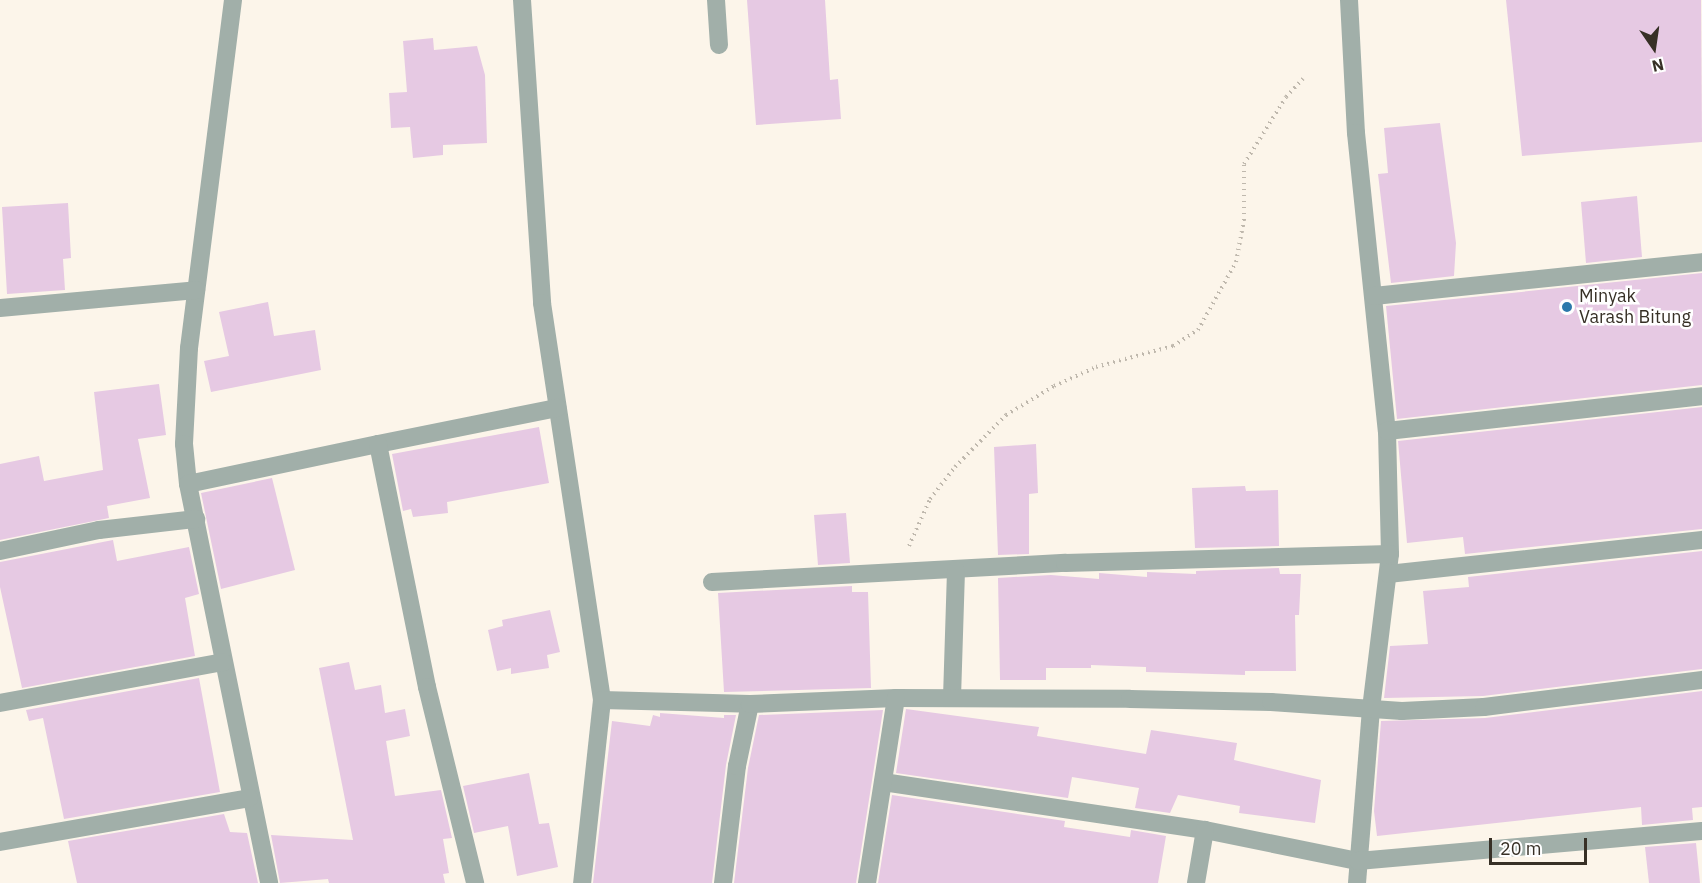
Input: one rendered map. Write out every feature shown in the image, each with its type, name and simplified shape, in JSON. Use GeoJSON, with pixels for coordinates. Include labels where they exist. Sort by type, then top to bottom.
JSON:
{"type":"FeatureCollection","features":[{"type":"Feature","properties":{"kind":"street"},"geometry":{"type":"LineString","coordinates":[[234,0],[196,290],[186,392],[184,444],[188,484],[249,798],[269,883]]}},
{"type":"Feature","properties":{"kind":"street"},"geometry":{"type":"LineString","coordinates":[[522,0],[542,303],[556,408],[597,645],[602,700],[582,883]]}},
{"type":"Feature","properties":{"kind":"street"},"geometry":{"type":"LineString","coordinates":[[716,0],[719,45]]}},
{"type":"Feature","properties":{"kind":"street"},"geometry":{"type":"LineString","coordinates":[[1349,0],[1356,133],[1387,431],[1390,554],[1371,709],[1357,883]]}},
{"type":"Feature","properties":{"kind":"street"},"geometry":{"type":"LineString","coordinates":[[1374,296],[1702,262]]}},
{"type":"Feature","properties":{"kind":"street"},"geometry":{"type":"LineString","coordinates":[[0,308],[196,290]]}},
{"type":"Feature","properties":{"kind":"street"},"geometry":{"type":"LineString","coordinates":[[1387,431],[1702,396]]}},
{"type":"Feature","properties":{"kind":"street"},"geometry":{"type":"LineString","coordinates":[[188,484],[556,408]]}},
{"type":"Feature","properties":{"kind":"street"},"geometry":{"type":"LineString","coordinates":[[378,444],[427,687],[475,883]]}},
{"type":"Feature","properties":{"kind":"street"},"geometry":{"type":"LineString","coordinates":[[0,551],[99,530],[196,519]]}},
{"type":"Feature","properties":{"kind":"street"},"geometry":{"type":"LineString","coordinates":[[1388,574],[1702,540]]}},
{"type":"Feature","properties":{"kind":"street"},"geometry":{"type":"LineString","coordinates":[[712,582],[956,571],[1065,563],[1390,554]]}},
{"type":"Feature","properties":{"kind":"street"},"geometry":{"type":"LineString","coordinates":[[952,698],[956,571]]}},
{"type":"Feature","properties":{"kind":"street"},"geometry":{"type":"LineString","coordinates":[[0,703],[223,662]]}},
{"type":"Feature","properties":{"kind":"street"},"geometry":{"type":"LineString","coordinates":[[602,700],[750,704],[952,698],[1271,702],[1371,709],[1474,708],[1702,680]]}},
{"type":"Feature","properties":{"kind":"street"},"geometry":{"type":"LineString","coordinates":[[867,883],[896,698]]}},
{"type":"Feature","properties":{"kind":"street"},"geometry":{"type":"LineString","coordinates":[[723,883],[737,766],[750,704]]}},
{"type":"Feature","properties":{"kind":"street"},"geometry":{"type":"LineString","coordinates":[[884,782],[1205,830],[1358,861],[1702,831]]}},
{"type":"Feature","properties":{"kind":"street"},"geometry":{"type":"LineString","coordinates":[[0,842],[249,798]]}},
{"type":"Feature","properties":{"kind":"street"},"geometry":{"type":"LineString","coordinates":[[1196,883],[1205,830]]}},
{"type":"Feature","properties":{"kind":"path"},"geometry":{"type":"LineString","coordinates":[[902,573],[912,531],[930,498],[955,466],[1006,415],[1054,386],[1096,367],[1173,346],[1198,330],[1217,303],[1236,262],[1244,220],[1244,164],[1286,97],[1303,79]]}},
{"type":"Feature","properties":{"kind":"building"},"geometry":{"type":"Polygon","coordinates":[[[747,0],[825,0],[830,80],[838,79],[841,119],[756,125],[747,0]]]}},
{"type":"Feature","properties":{"kind":"building"},"geometry":{"type":"Polygon","coordinates":[[[1506,0],[1701,0],[1702,142],[1522,156],[1506,0]]]}},
{"type":"Feature","properties":{"kind":"building"},"geometry":{"type":"Polygon","coordinates":[[[433,38],[434,50],[477,46],[485,75],[487,143],[443,145],[443,155],[413,158],[410,127],[391,128],[389,93],[407,92],[403,41],[433,38]]]}},
{"type":"Feature","properties":{"kind":"building"},"geometry":{"type":"Polygon","coordinates":[[[1440,123],[1456,243],[1454,276],[1391,283],[1378,174],[1388,173],[1384,128],[1440,123]]]}},
{"type":"Feature","properties":{"kind":"building"},"geometry":{"type":"Polygon","coordinates":[[[1637,196],[1642,257],[1586,263],[1581,202],[1637,196]]]}},
{"type":"Feature","properties":{"kind":"building"},"geometry":{"type":"Polygon","coordinates":[[[68,203],[71,258],[63,259],[65,290],[7,294],[2,207],[68,203]]]}},
{"type":"Feature","properties":{"kind":"building"},"geometry":{"type":"Polygon","coordinates":[[[1702,273],[1702,385],[1397,419],[1386,306],[1702,273]]]}},
{"type":"Feature","properties":{"kind":"building"},"geometry":{"type":"Polygon","coordinates":[[[268,302],[274,336],[315,330],[321,370],[211,392],[204,361],[229,356],[219,312],[268,302]]]}},
{"type":"Feature","properties":{"kind":"building"},"geometry":{"type":"Polygon","coordinates":[[[159,384],[166,435],[138,439],[150,498],[107,506],[109,518],[0,540],[0,464],[39,456],[44,481],[103,470],[94,392],[159,384]]]}},
{"type":"Feature","properties":{"kind":"building"},"geometry":{"type":"Polygon","coordinates":[[[1702,407],[1702,529],[1465,554],[1463,537],[1407,543],[1398,441],[1702,407]]]}},
{"type":"Feature","properties":{"kind":"building"},"geometry":{"type":"Polygon","coordinates":[[[539,427],[549,483],[447,502],[448,513],[413,517],[411,509],[403,511],[392,454],[539,427]]]}},
{"type":"Feature","properties":{"kind":"building"},"geometry":{"type":"Polygon","coordinates":[[[1036,444],[1038,493],[1029,494],[1029,554],[998,555],[994,447],[1036,444]]]}},
{"type":"Feature","properties":{"kind":"building"},"geometry":{"type":"Polygon","coordinates":[[[272,478],[295,570],[221,589],[201,493],[272,478]]]}},
{"type":"Feature","properties":{"kind":"building"},"geometry":{"type":"Polygon","coordinates":[[[1245,486],[1246,491],[1278,490],[1279,546],[1195,548],[1192,488],[1245,486]]]}},
{"type":"Feature","properties":{"kind":"building"},"geometry":{"type":"Polygon","coordinates":[[[846,513],[850,563],[818,565],[814,515],[846,513]]]}},
{"type":"Feature","properties":{"kind":"building"},"geometry":{"type":"Polygon","coordinates":[[[113,540],[117,561],[189,547],[199,594],[185,598],[195,656],[22,688],[0,587],[0,562],[113,540]]]}},
{"type":"Feature","properties":{"kind":"building"},"geometry":{"type":"Polygon","coordinates":[[[1702,551],[1702,669],[1483,696],[1384,698],[1390,646],[1428,644],[1423,591],[1469,587],[1468,577],[1702,551]]]}},
{"type":"Feature","properties":{"kind":"building"},"geometry":{"type":"Polygon","coordinates":[[[1279,568],[1280,574],[1301,574],[1299,615],[1295,615],[1296,671],[1245,671],[1245,675],[1146,672],[1146,667],[1091,665],[1091,668],[1046,668],[1046,680],[1000,680],[998,578],[1051,575],[1099,579],[1099,573],[1147,577],[1147,572],[1196,574],[1196,571],[1279,568]]]}},
{"type":"Feature","properties":{"kind":"building"},"geometry":{"type":"Polygon","coordinates":[[[852,586],[852,592],[868,592],[871,688],[724,692],[718,593],[852,586]]]}},
{"type":"Feature","properties":{"kind":"building"},"geometry":{"type":"Polygon","coordinates":[[[550,610],[560,652],[547,655],[549,668],[511,674],[511,668],[497,671],[488,630],[503,626],[502,620],[550,610]]]}},
{"type":"Feature","properties":{"kind":"building"},"geometry":{"type":"Polygon","coordinates":[[[349,662],[355,690],[381,685],[385,713],[405,709],[410,736],[386,741],[395,796],[441,790],[452,838],[443,839],[449,873],[443,874],[445,883],[329,883],[328,879],[280,883],[271,835],[353,840],[319,668],[349,662]]]}},
{"type":"Feature","properties":{"kind":"building"},"geometry":{"type":"Polygon","coordinates":[[[199,678],[220,792],[64,819],[43,718],[29,721],[26,710],[199,678]]]}},
{"type":"Feature","properties":{"kind":"building"},"geometry":{"type":"Polygon","coordinates":[[[1702,691],[1702,807],[1692,808],[1693,820],[1642,825],[1641,807],[1377,836],[1374,811],[1381,721],[1485,718],[1702,691]]]}},
{"type":"Feature","properties":{"kind":"building"},"geometry":{"type":"Polygon","coordinates":[[[906,709],[1039,727],[1037,736],[1146,754],[1151,730],[1237,743],[1234,760],[1321,780],[1315,823],[1239,813],[1240,806],[1178,795],[1170,813],[1135,808],[1139,788],[1072,777],[1068,798],[896,773],[906,709]]]}},
{"type":"Feature","properties":{"kind":"building"},"geometry":{"type":"Polygon","coordinates":[[[883,710],[856,883],[734,883],[748,768],[759,715],[883,710]]]}},
{"type":"Feature","properties":{"kind":"building"},"geometry":{"type":"Polygon","coordinates":[[[660,713],[724,718],[724,715],[736,715],[726,765],[712,883],[593,883],[612,721],[650,726],[653,715],[660,717],[660,713]]]}},
{"type":"Feature","properties":{"kind":"building"},"geometry":{"type":"Polygon","coordinates":[[[529,773],[539,824],[549,823],[558,867],[517,876],[508,826],[474,833],[463,786],[529,773]]]}},
{"type":"Feature","properties":{"kind":"building"},"geometry":{"type":"Polygon","coordinates":[[[892,795],[1065,821],[1064,827],[1130,837],[1131,830],[1166,836],[1158,883],[878,883],[892,795]]]}},
{"type":"Feature","properties":{"kind":"building"},"geometry":{"type":"Polygon","coordinates":[[[224,814],[230,832],[247,833],[258,883],[77,883],[68,841],[224,814]]]}},
{"type":"Feature","properties":{"kind":"building"},"geometry":{"type":"Polygon","coordinates":[[[1696,843],[1700,883],[1649,883],[1645,847],[1696,843]]]}},
{"type":"Feature","properties":{"kind":"place","name":"Minyak Varash Bitung"},"geometry":{"type":"Point","coordinates":[1567,307]}}]}
